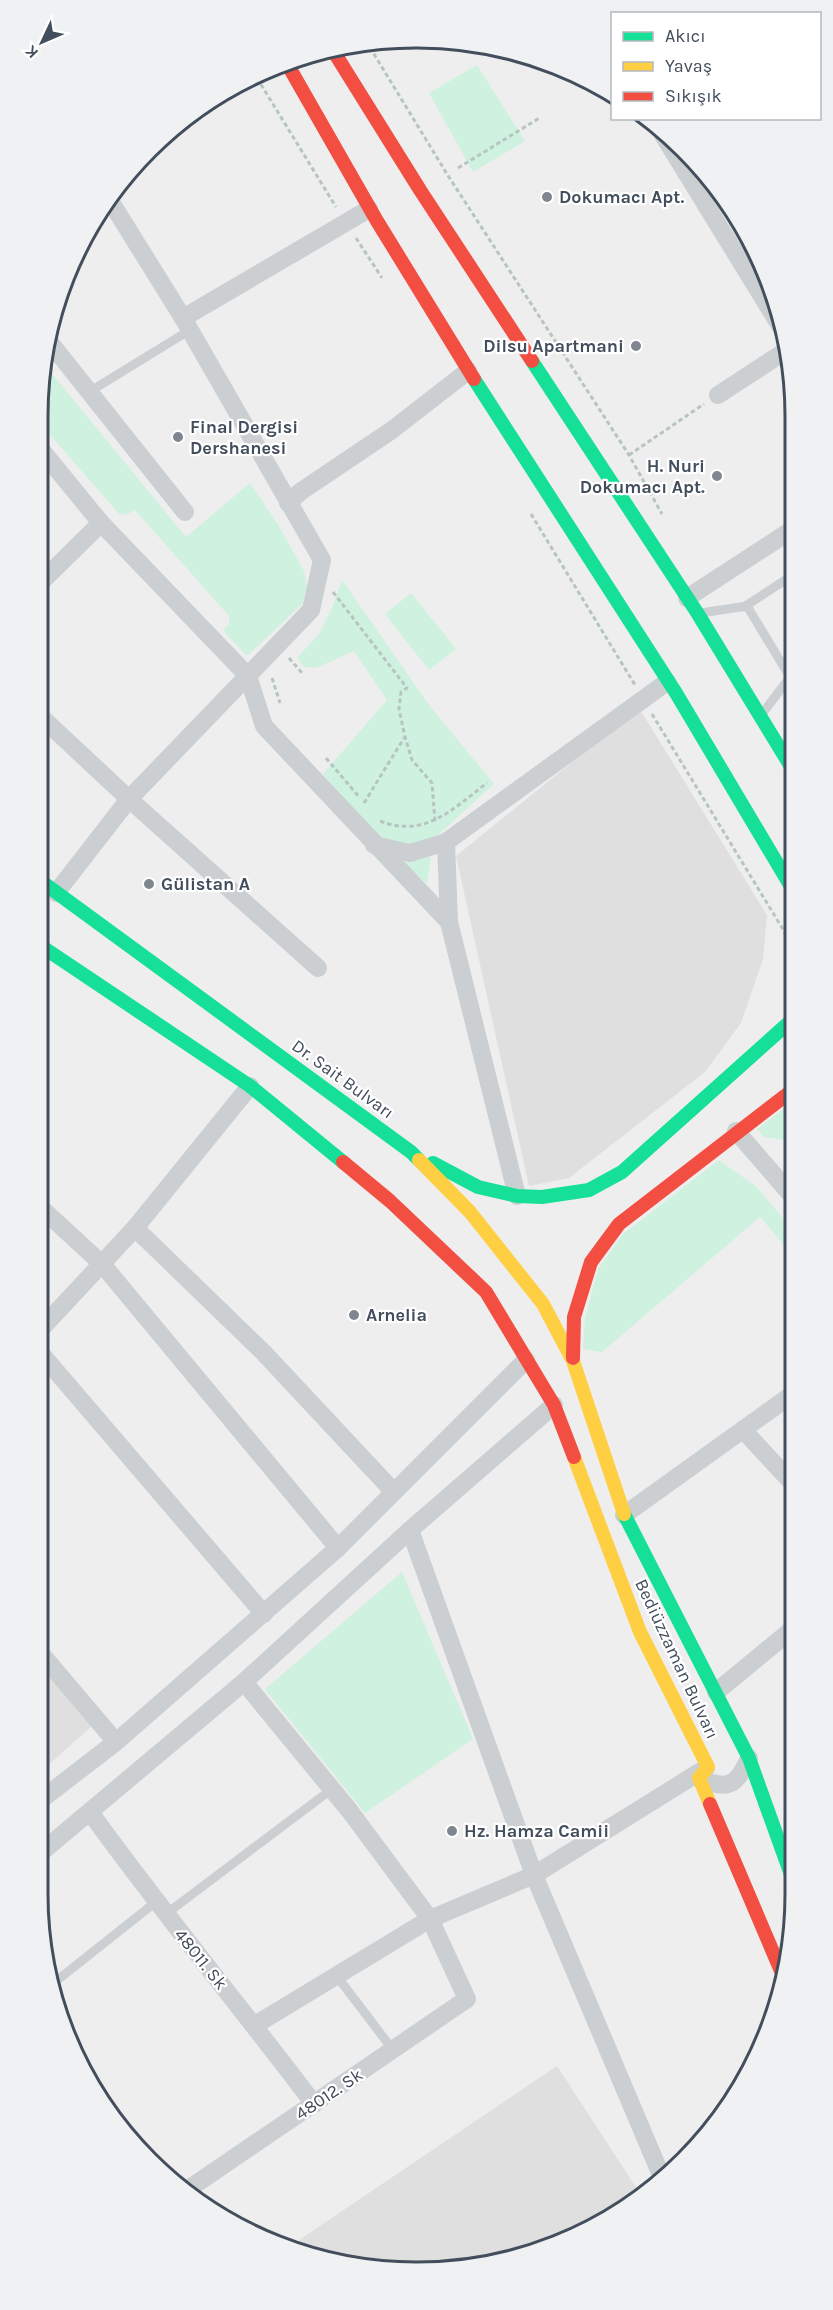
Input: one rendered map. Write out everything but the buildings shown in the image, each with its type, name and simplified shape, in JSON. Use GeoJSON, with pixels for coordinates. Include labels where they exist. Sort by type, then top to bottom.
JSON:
{"type":"FeatureCollection","features":[{"type":"Feature","properties":{"kind":"main road"},"geometry":{"type":"LineString","coordinates":[[337,57],[420,190],[698,614],[761,716],[785,745]]}},
{"type":"Feature","properties":{"kind":"main road"},"geometry":{"type":"LineString","coordinates":[[292,70],[369,209],[468,371],[667,681],[766,841],[785,876]]}},
{"type":"Feature","properties":{"kind":"main road","name":"Dr. Sait Bulvarı"},"geometry":{"type":"LineString","coordinates":[[48,887],[411,1152],[470,1212],[543,1304],[573,1361]]}},
{"type":"Feature","properties":{"kind":"main road"},"geometry":{"type":"LineString","coordinates":[[48,951],[250,1086]]}},
{"type":"Feature","properties":{"kind":"main road"},"geometry":{"type":"LineString","coordinates":[[411,1152],[478,1187],[517,1196],[542,1197],[589,1190],[622,1172],[785,1026]]}},
{"type":"Feature","properties":{"kind":"main road","name":"Bediüzzaman Bulvarı"},"geometry":{"type":"LineString","coordinates":[[250,1086],[390,1201],[486,1292],[554,1405],[640,1632],[703,1773],[778,1963]]}},
{"type":"Feature","properties":{"kind":"main road"},"geometry":{"type":"LineString","coordinates":[[573,1361],[574,1317],[591,1262],[619,1224],[736,1131],[785,1096]]}},
{"type":"Feature","properties":{"kind":"main road","name":"Bediüzzaman Bulvarı"},"geometry":{"type":"LineString","coordinates":[[573,1361],[624,1515],[749,1758],[785,1850]]}},
{"type":"Feature","properties":{"kind":"street"},"geometry":{"type":"LineString","coordinates":[[674,154],[767,304]]}},
{"type":"Feature","properties":{"kind":"street"},"geometry":{"type":"LineString","coordinates":[[56,893],[129,800],[311,610],[322,560],[186,324],[114,207]]}},
{"type":"Feature","properties":{"kind":"street"},"geometry":{"type":"LineString","coordinates":[[186,324],[369,209]]}},
{"type":"Feature","properties":{"kind":"street"},"geometry":{"type":"LineString","coordinates":[[54,348],[185,512]]}},
{"type":"Feature","properties":{"kind":"street"},"geometry":{"type":"LineString","coordinates":[[718,395],[780,355]]}},
{"type":"Feature","properties":{"kind":"street"},"geometry":{"type":"LineString","coordinates":[[288,502],[392,430],[468,371]]}},
{"type":"Feature","properties":{"kind":"street"},"geometry":{"type":"LineString","coordinates":[[48,458],[101,523],[248,676],[264,726],[449,922]]}},
{"type":"Feature","properties":{"kind":"street"},"geometry":{"type":"LineString","coordinates":[[48,575],[101,523]]}},
{"type":"Feature","properties":{"kind":"street"},"geometry":{"type":"LineString","coordinates":[[687,598],[785,533]]}},
{"type":"Feature","properties":{"kind":"street"},"geometry":{"type":"LineString","coordinates":[[374,845],[410,853],[446,842],[667,681]]}},
{"type":"Feature","properties":{"kind":"street"},"geometry":{"type":"LineString","coordinates":[[48,723],[129,800],[318,968]]}},
{"type":"Feature","properties":{"kind":"street"},"geometry":{"type":"LineString","coordinates":[[446,842],[449,922],[517,1196]]}},
{"type":"Feature","properties":{"kind":"street"},"geometry":{"type":"LineString","coordinates":[[48,1321],[135,1228],[250,1086]]}},
{"type":"Feature","properties":{"kind":"street"},"geometry":{"type":"LineString","coordinates":[[736,1131],[785,1188]]}},
{"type":"Feature","properties":{"kind":"street"},"geometry":{"type":"LineString","coordinates":[[48,1214],[102,1264],[338,1548]]}},
{"type":"Feature","properties":{"kind":"street"},"geometry":{"type":"LineString","coordinates":[[135,1228],[264,1353],[394,1492]]}},
{"type":"Feature","properties":{"kind":"street"},"geometry":{"type":"LineString","coordinates":[[48,1794],[116,1742],[338,1548],[526,1360]]}},
{"type":"Feature","properties":{"kind":"street"},"geometry":{"type":"LineString","coordinates":[[48,1362],[264,1614]]}},
{"type":"Feature","properties":{"kind":"street"},"geometry":{"type":"LineString","coordinates":[[624,1515],[785,1400]]}},
{"type":"Feature","properties":{"kind":"street"},"geometry":{"type":"LineString","coordinates":[[48,1847],[244,1682],[410,1530],[554,1405]]}},
{"type":"Feature","properties":{"kind":"street"},"geometry":{"type":"LineString","coordinates":[[744,1431],[785,1475]]}},
{"type":"Feature","properties":{"kind":"street"},"geometry":{"type":"LineString","coordinates":[[410,1530],[534,1875],[658,2171]]}},
{"type":"Feature","properties":{"kind":"street"},"geometry":{"type":"LineString","coordinates":[[716,1692],[785,1636]]}},
{"type":"Feature","properties":{"kind":"street"},"geometry":{"type":"LineString","coordinates":[[48,1662],[116,1742]]}},
{"type":"Feature","properties":{"kind":"street"},"geometry":{"type":"LineString","coordinates":[[244,1682],[332,1789],[430,1918]]}},
{"type":"Feature","properties":{"kind":"street"},"geometry":{"type":"LineString","coordinates":[[255,2025],[430,1918],[534,1875],[703,1773],[714,1784],[726,1785],[736,1781],[749,1758]]}},
{"type":"Feature","properties":{"kind":"street","name":"48011. Sk"},"geometry":{"type":"LineString","coordinates":[[90,1812],[161,1908],[255,2025],[314,2104]]}},
{"type":"Feature","properties":{"kind":"street","name":"48012. Sk"},"geometry":{"type":"LineString","coordinates":[[192,2186],[467,1999],[430,1918]]}},
{"type":"Feature","properties":{"kind":"lane"},"geometry":{"type":"LineString","coordinates":[[89,392],[186,324]]}},
{"type":"Feature","properties":{"kind":"lane"},"geometry":{"type":"LineString","coordinates":[[698,614],[744,607],[785,580]]}},
{"type":"Feature","properties":{"kind":"lane"},"geometry":{"type":"LineString","coordinates":[[744,607],[747,606],[785,660]]}},
{"type":"Feature","properties":{"kind":"lane"},"geometry":{"type":"LineString","coordinates":[[761,716],[785,684]]}},
{"type":"Feature","properties":{"kind":"lane"},"geometry":{"type":"LineString","coordinates":[[59,1979],[332,1789]]}},
{"type":"Feature","properties":{"kind":"lane"},"geometry":{"type":"LineString","coordinates":[[336,1975],[393,2050]]}},
{"type":"Feature","properties":{"kind":"path"},"geometry":{"type":"LineString","coordinates":[[372,51],[447,174],[629,454],[667,522]]}},
{"type":"Feature","properties":{"kind":"path"},"geometry":{"type":"LineString","coordinates":[[260,83],[345,223],[386,285]]}},
{"type":"Feature","properties":{"kind":"path"},"geometry":{"type":"LineString","coordinates":[[458,168],[541,117]]}},
{"type":"Feature","properties":{"kind":"path"},"geometry":{"type":"LineString","coordinates":[[629,454],[718,395]]}},
{"type":"Feature","properties":{"kind":"path"},"geometry":{"type":"LineString","coordinates":[[525,506],[785,934]]}},
{"type":"Feature","properties":{"kind":"path"},"geometry":{"type":"LineString","coordinates":[[332,590],[407,688],[400,692],[399,709],[405,738],[412,760],[432,783],[435,822]]}},
{"type":"Feature","properties":{"kind":"path"},"geometry":{"type":"LineString","coordinates":[[272,670],[272,680],[280,703]]}},
{"type":"Feature","properties":{"kind":"path"},"geometry":{"type":"LineString","coordinates":[[364,803],[405,738]]}},
{"type":"Feature","properties":{"kind":"path"},"geometry":{"type":"LineString","coordinates":[[326,758],[370,811]]}},
{"type":"Feature","properties":{"kind":"path"},"geometry":{"type":"LineString","coordinates":[[375,816],[379,820],[405,827],[435,822],[487,783]]}},
{"type":"Feature","properties":{"kind":"shaded area"},"geometry":{"type":"Polygon","coordinates":[[[717,203],[736,232],[743,246],[717,203]]]}},
{"type":"Feature","properties":{"kind":"shaded area"},"geometry":{"type":"Polygon","coordinates":[[[639,708],[767,915],[763,959],[741,1023],[705,1072],[569,1178],[529,1186],[456,856],[639,708]]]}},
{"type":"Feature","properties":{"kind":"shaded area"},"geometry":{"type":"Polygon","coordinates":[[[48,1675],[92,1726],[48,1765],[48,1675]]]}},
{"type":"Feature","properties":{"kind":"shaded area"},"geometry":{"type":"Polygon","coordinates":[[[557,2066],[637,2189],[601,2213],[558,2234],[512,2249],[465,2259],[416,2262],[368,2259],[321,2249],[302,2243],[299,2240],[557,2066]]]}},
{"type":"Feature","properties":{"kind":"green space"},"geometry":{"type":"Polygon","coordinates":[[[477,65],[525,141],[473,172],[429,93],[477,65]]]}},
{"type":"Feature","properties":{"kind":"green space"},"geometry":{"type":"Polygon","coordinates":[[[51,372],[186,537],[250,483],[277,523],[304,571],[307,587],[302,604],[247,656],[225,633],[224,629],[229,624],[229,616],[135,510],[126,515],[119,514],[48,432],[51,372]]]}},
{"type":"Feature","properties":{"kind":"green space"},"geometry":{"type":"Polygon","coordinates":[[[342,580],[429,705],[494,784],[438,835],[412,844],[395,842],[375,835],[323,774],[387,700],[354,651],[316,668],[304,667],[297,658],[319,634],[342,580]]]}},
{"type":"Feature","properties":{"kind":"green space"},"geometry":{"type":"Polygon","coordinates":[[[411,593],[456,649],[429,670],[385,614],[411,593]]]}},
{"type":"Feature","properties":{"kind":"green space"},"geometry":{"type":"Polygon","coordinates":[[[431,857],[427,884],[402,861],[431,857]]]}},
{"type":"Feature","properties":{"kind":"green space"},"geometry":{"type":"Polygon","coordinates":[[[785,1108],[785,1141],[764,1137],[757,1129],[785,1108]]]}},
{"type":"Feature","properties":{"kind":"green space"},"geometry":{"type":"Polygon","coordinates":[[[719,1160],[757,1187],[785,1221],[785,1246],[760,1217],[602,1352],[583,1349],[585,1319],[598,1269],[623,1234],[719,1160]]]}},
{"type":"Feature","properties":{"kind":"green space"},"geometry":{"type":"Polygon","coordinates":[[[402,1572],[473,1739],[365,1813],[265,1689],[402,1572]]]}},
{"type":"Feature","properties":{"kind":"traffic: fast"},"geometry":{"type":"LineString","coordinates":[[532,361],[698,614],[785,757]]}},
{"type":"Feature","properties":{"kind":"traffic: fast"},"geometry":{"type":"LineString","coordinates":[[474,379],[676,693],[785,877]]}},
{"type":"Feature","properties":{"kind":"traffic: fast"},"geometry":{"type":"LineString","coordinates":[[48,886],[419,1160]]}},
{"type":"Feature","properties":{"kind":"traffic: fast"},"geometry":{"type":"LineString","coordinates":[[48,951],[250,1086],[343,1162]]}},
{"type":"Feature","properties":{"kind":"traffic: fast"},"geometry":{"type":"LineString","coordinates":[[433,1163],[478,1187],[517,1196],[542,1197],[589,1190],[622,1172],[785,1026]]}},
{"type":"Feature","properties":{"kind":"traffic: fast"},"geometry":{"type":"LineString","coordinates":[[624,1514],[749,1758],[785,1858]]}},
{"type":"Feature","properties":{"kind":"traffic: slow"},"geometry":{"type":"LineString","coordinates":[[419,1160],[470,1212],[543,1304],[573,1361],[624,1514]]}},
{"type":"Feature","properties":{"kind":"traffic: slow"},"geometry":{"type":"LineString","coordinates":[[574,1457],[640,1632],[708,1767],[699,1778],[710,1804]]}},
{"type":"Feature","properties":{"kind":"traffic: jam"},"geometry":{"type":"LineString","coordinates":[[337,57],[420,190],[532,361]]}},
{"type":"Feature","properties":{"kind":"traffic: jam"},"geometry":{"type":"LineString","coordinates":[[291,70],[377,221],[474,379]]}},
{"type":"Feature","properties":{"kind":"traffic: jam"},"geometry":{"type":"LineString","coordinates":[[573,1358],[574,1317],[591,1262],[619,1224],[785,1096]]}},
{"type":"Feature","properties":{"kind":"traffic: jam"},"geometry":{"type":"LineString","coordinates":[[343,1162],[390,1201],[486,1292],[554,1405],[574,1457]]}},
{"type":"Feature","properties":{"kind":"traffic: jam"},"geometry":{"type":"LineString","coordinates":[[710,1804],[778,1964]]}},
{"type":"Feature","properties":{"kind":"place","name":"Dokumacı Apt."},"geometry":{"type":"Point","coordinates":[547,197]}},
{"type":"Feature","properties":{"kind":"place","name":"Dilsu Apartmani"},"geometry":{"type":"Point","coordinates":[636,346]}},
{"type":"Feature","properties":{"kind":"place","name":"Final Dergisi Dershanesi"},"geometry":{"type":"Point","coordinates":[178,437]}},
{"type":"Feature","properties":{"kind":"place","name":"H. Nuri Dokumacı Apt."},"geometry":{"type":"Point","coordinates":[717,476]}},
{"type":"Feature","properties":{"kind":"place","name":"Gülistan A"},"geometry":{"type":"Point","coordinates":[149,884]}},
{"type":"Feature","properties":{"kind":"place","name":"Arnelia"},"geometry":{"type":"Point","coordinates":[354,1315]}},
{"type":"Feature","properties":{"kind":"place","name":"Hz. Hamza Camii"},"geometry":{"type":"Point","coordinates":[452,1831]}}]}
